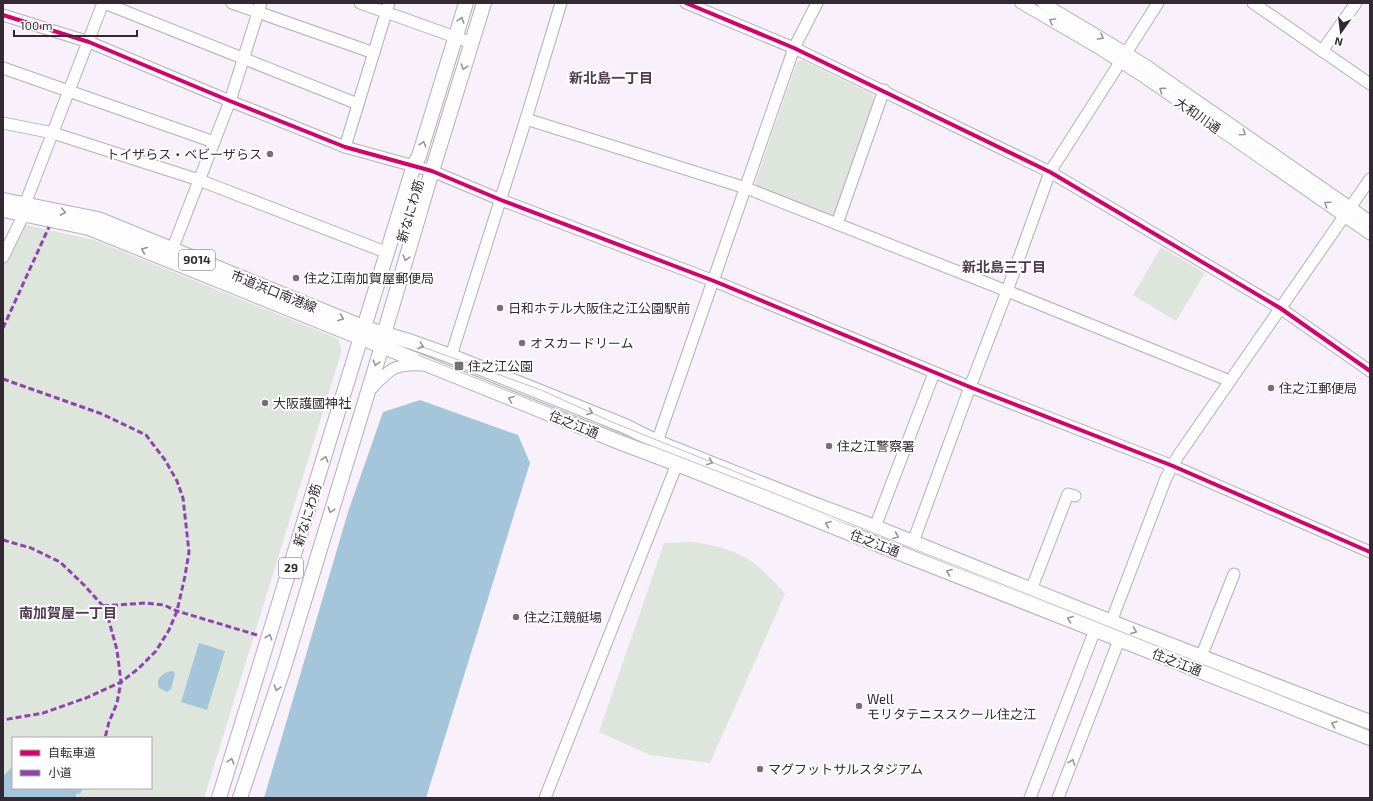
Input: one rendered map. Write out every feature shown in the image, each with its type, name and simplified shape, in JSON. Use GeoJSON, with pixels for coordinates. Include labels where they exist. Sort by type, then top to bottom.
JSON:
{"type":"FeatureCollection","features":[{"type":"Feature","properties":{"kind":"main road","name":"新なにわ筋"},"geometry":{"type":"LineString","coordinates":[[219,798],[414,165],[419,156],[466,3]]}},
{"type":"Feature","properties":{"kind":"main road","name":"新なにわ筋"},"geometry":{"type":"LineString","coordinates":[[240,798],[284,667],[383,340],[432,171],[484,3]]}},
{"type":"Feature","properties":{"kind":"main road","name":"市道浜口南港線"},"geometry":{"type":"LineString","coordinates":[[3,200],[24,209],[89,228],[170,255],[383,340]]}},
{"type":"Feature","properties":{"kind":"main road","name":"市道浜口南港線"},"geometry":{"type":"LineString","coordinates":[[3,210],[24,209]]}},
{"type":"Feature","properties":{"kind":"main road","name":"住之江通"},"geometry":{"type":"LineString","coordinates":[[383,340],[451,356],[625,426],[657,442],[913,542],[1111,622],[1370,722]]}},
{"type":"Feature","properties":{"kind":"main road","name":"住之江通"},"geometry":{"type":"LineString","coordinates":[[383,340],[429,365],[619,442],[1370,738]]}},
{"type":"Feature","properties":{"kind":"street"},"geometry":{"type":"LineString","coordinates":[[3,257],[24,209],[104,3],[358,104]]}},
{"type":"Feature","properties":{"kind":"street"},"geometry":{"type":"LineString","coordinates":[[232,3],[260,8],[374,53]]}},
{"type":"Feature","properties":{"kind":"street"},"geometry":{"type":"LineString","coordinates":[[360,3],[387,8],[455,38],[472,43]]}},
{"type":"Feature","properties":{"kind":"street"},"geometry":{"type":"LineString","coordinates":[[451,356],[561,3]]}},
{"type":"Feature","properties":{"kind":"street"},"geometry":{"type":"LineString","coordinates":[[686,3],[794,48],[884,90],[1050,172],[1280,308],[1370,371]]}},
{"type":"Feature","properties":{"kind":"street"},"geometry":{"type":"LineString","coordinates":[[657,442],[794,48],[817,3]]}},
{"type":"Feature","properties":{"kind":"street","name":"大和川通"},"geometry":{"type":"LineString","coordinates":[[1021,3],[1123,57]]}},
{"type":"Feature","properties":{"kind":"street","name":"大和川通"},"geometry":{"type":"LineString","coordinates":[[1043,3],[1347,212],[1370,234]]}},
{"type":"Feature","properties":{"kind":"street"},"geometry":{"type":"LineString","coordinates":[[913,542],[1050,172],[1158,3]]}},
{"type":"Feature","properties":{"kind":"street"},"geometry":{"type":"LineString","coordinates":[[1253,3],[1370,84]]}},
{"type":"Feature","properties":{"kind":"street"},"geometry":{"type":"LineString","coordinates":[[1322,51],[1356,3]]}},
{"type":"Feature","properties":{"kind":"street"},"geometry":{"type":"LineString","coordinates":[[170,255],[230,101],[260,8]]}},
{"type":"Feature","properties":{"kind":"street"},"geometry":{"type":"LineString","coordinates":[[345,147],[387,8]]}},
{"type":"Feature","properties":{"kind":"street"},"geometry":{"type":"LineString","coordinates":[[3,15],[89,42],[345,147],[432,171],[500,200],[714,281],[934,373],[1173,466],[1370,552]]}},
{"type":"Feature","properties":{"kind":"street"},"geometry":{"type":"LineString","coordinates":[[3,68],[214,142]]}},
{"type":"Feature","properties":{"kind":"street"},"geometry":{"type":"LineString","coordinates":[[837,224],[884,90]]}},
{"type":"Feature","properties":{"kind":"street"},"geometry":{"type":"LineString","coordinates":[[526,119],[746,188],[1230,381]]}},
{"type":"Feature","properties":{"kind":"street"},"geometry":{"type":"LineString","coordinates":[[3,123],[53,133],[199,180],[388,252]]}},
{"type":"Feature","properties":{"kind":"street"},"geometry":{"type":"LineString","coordinates":[[1030,798],[1095,630],[1111,622],[1166,478],[1178,456],[1370,179]]}},
{"type":"Feature","properties":{"kind":"street","name":"大和川通"},"geometry":{"type":"LineString","coordinates":[[1347,212],[1370,221]]}},
{"type":"Feature","properties":{"kind":"street"},"geometry":{"type":"LineString","coordinates":[[367,392],[389,370],[409,364],[429,365]]}},
{"type":"Feature","properties":{"kind":"street"},"geometry":{"type":"LineString","coordinates":[[875,527],[934,373]]}},
{"type":"Feature","properties":{"kind":"street"},"geometry":{"type":"LineString","coordinates":[[545,798],[677,464]]}},
{"type":"Feature","properties":{"kind":"street"},"geometry":{"type":"LineString","coordinates":[[1032,590],[1068,494],[1075,496]]}},
{"type":"Feature","properties":{"kind":"street"},"geometry":{"type":"LineString","coordinates":[[1201,657],[1234,574]]}},
{"type":"Feature","properties":{"kind":"street"},"geometry":{"type":"LineString","coordinates":[[1058,798],[1119,640],[1111,622]]}},
{"type":"Feature","properties":{"kind":"shaded area"},"geometry":{"type":"Polygon","coordinates":[[[802,60],[872,94],[874,101],[834,215],[830,217],[757,188],[755,183],[797,62],[802,60]]]}},
{"type":"Feature","properties":{"kind":"shaded area"},"geometry":{"type":"Polygon","coordinates":[[[22,224],[94,240],[337,338],[342,350],[204,798],[3,798],[3,265],[22,224]]]}},
{"type":"Feature","properties":{"kind":"shaded area"},"geometry":{"type":"Polygon","coordinates":[[[1161,247],[1205,273],[1176,321],[1133,295],[1161,247]]]}},
{"type":"Feature","properties":{"kind":"shaded area"},"geometry":{"type":"Polygon","coordinates":[[[691,542],[721,548],[744,557],[764,572],[785,594],[710,763],[650,755],[599,732],[664,543],[691,542]]]}},
{"type":"Feature","properties":{"kind":"water"},"geometry":{"type":"Polygon","coordinates":[[[420,400],[518,435],[530,463],[426,798],[264,798],[348,512],[383,412],[420,400]]]}},
{"type":"Feature","properties":{"kind":"water"},"geometry":{"type":"Polygon","coordinates":[[[199,643],[225,651],[207,710],[181,702],[199,643]]]}},
{"type":"Feature","properties":{"kind":"water"},"geometry":{"type":"Polygon","coordinates":[[[171,671],[175,674],[171,689],[167,692],[159,688],[158,682],[162,675],[171,671]]]}},
{"type":"Feature","properties":{"kind":"water"},"geometry":{"type":"Polygon","coordinates":[[[12,767],[12,789],[82,789],[80,794],[77,793],[75,798],[3,798],[3,776],[12,767]]]}},
{"type":"Feature","properties":{"kind":"tram line"},"geometry":{"type":"LineString","coordinates":[[420,346],[541,390],[612,422],[756,480]]}},
{"type":"Feature","properties":{"kind":"tram line"},"geometry":{"type":"LineString","coordinates":[[418,355],[573,417],[603,427],[771,492],[1370,731]]}},
{"type":"Feature","properties":{"kind":"marked path"},"geometry":{"type":"LineString","coordinates":[[3,328],[49,227]]}},
{"type":"Feature","properties":{"kind":"marked path"},"geometry":{"type":"LineString","coordinates":[[3,379],[102,414],[146,435],[165,460],[177,481],[183,498],[189,552],[177,611],[169,630],[156,651],[138,669],[121,682],[86,698],[43,713],[3,720]]}},
{"type":"Feature","properties":{"kind":"marked path"},"geometry":{"type":"LineString","coordinates":[[3,540],[31,548],[60,562],[103,606],[117,650],[121,682],[117,703],[109,722],[105,737]]}},
{"type":"Feature","properties":{"kind":"marked path"},"geometry":{"type":"LineString","coordinates":[[103,606],[145,603],[164,605],[177,611],[257,635]]}},
{"type":"Feature","properties":{"kind":"cycle path"},"geometry":{"type":"LineString","coordinates":[[686,3],[794,48],[1050,172],[1280,308],[1370,371]]}},
{"type":"Feature","properties":{"kind":"cycle path"},"geometry":{"type":"LineString","coordinates":[[3,15],[89,42],[345,147],[432,171],[501,200],[714,281],[970,387],[1173,466],[1370,552]]}},
{"type":"Feature","properties":{"kind":"place","name":"トイザらス・ベビーザらス"},"geometry":{"type":"Point","coordinates":[270,154]}},
{"type":"Feature","properties":{"kind":"place","name":"住之江南加賀屋郵便局"},"geometry":{"type":"Point","coordinates":[296,278]}},
{"type":"Feature","properties":{"kind":"place","name":"日和ホテル大阪住之江公園駅前"},"geometry":{"type":"Point","coordinates":[500,308]}},
{"type":"Feature","properties":{"kind":"place","name":"オスカードリーム"},"geometry":{"type":"Point","coordinates":[522,343]}},
{"type":"Feature","properties":{"kind":"place","name":"住之江公園"},"geometry":{"type":"Point","coordinates":[459,366]}},
{"type":"Feature","properties":{"kind":"place","name":"住之江郵便局"},"geometry":{"type":"Point","coordinates":[1271,388]}},
{"type":"Feature","properties":{"kind":"place","name":"大阪護國神社"},"geometry":{"type":"Point","coordinates":[265,403]}},
{"type":"Feature","properties":{"kind":"place","name":"住之江警察署"},"geometry":{"type":"Point","coordinates":[829,446]}},
{"type":"Feature","properties":{"kind":"place","name":"住之江競艇場"},"geometry":{"type":"Point","coordinates":[516,617]}},
{"type":"Feature","properties":{"kind":"place","name":"Well モリタテニススクール住之江"},"geometry":{"type":"Point","coordinates":[859,706]}},
{"type":"Feature","properties":{"kind":"place","name":"マグフットサルスタジアム"},"geometry":{"type":"Point","coordinates":[760,769]}},
{"type":"Feature","properties":{"kind":"district","name":"新北島一丁目"},"geometry":{"type":"Point","coordinates":[611,78]}},
{"type":"Feature","properties":{"kind":"district","name":"新北島三丁目"},"geometry":{"type":"Point","coordinates":[1004,267]}},
{"type":"Feature","properties":{"kind":"district","name":"南加賀屋一丁目"},"geometry":{"type":"Point","coordinates":[68,613]}}]}
